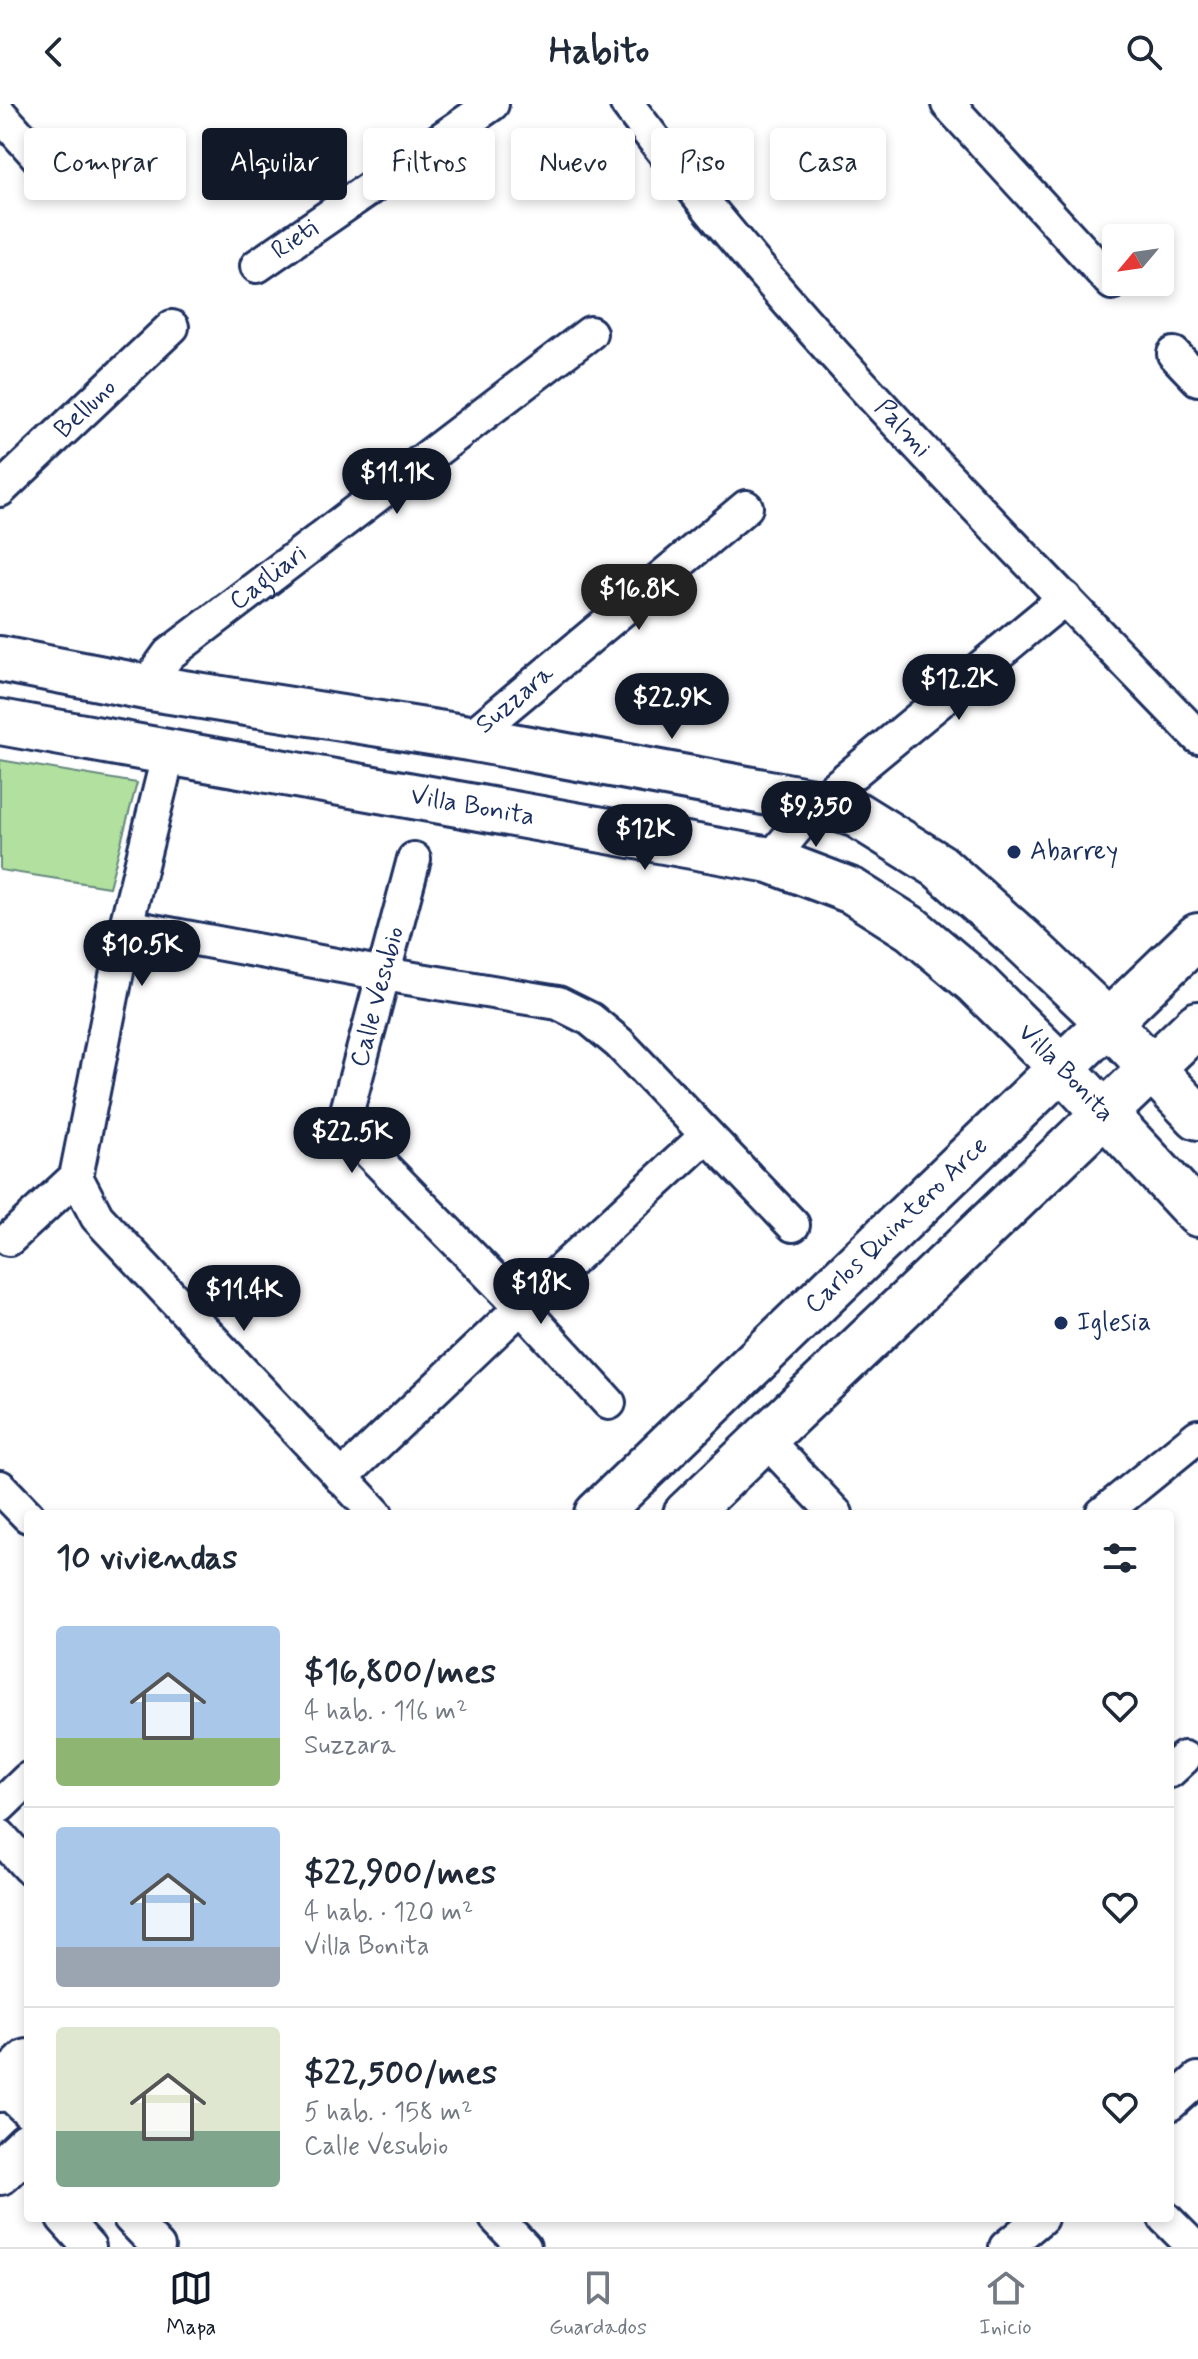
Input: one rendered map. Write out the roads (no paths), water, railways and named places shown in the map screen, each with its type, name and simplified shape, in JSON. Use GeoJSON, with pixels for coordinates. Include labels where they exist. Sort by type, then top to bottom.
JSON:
{"type":"FeatureCollection","features":[{"type":"Feature","properties":{"kind":"street","name":"Rieti"},"geometry":{"type":"LineString","coordinates":[[257,266],[492,104]]}},
{"type":"Feature","properties":{"kind":"street","name":"Palmi"},"geometry":{"type":"LineString","coordinates":[[627,104],[771,285],[871,397],[1198,737]]}},
{"type":"Feature","properties":{"kind":"street"},"geometry":{"type":"LineString","coordinates":[[948,104],[1102,272]]}},
{"type":"Feature","properties":{"kind":"street"},"geometry":{"type":"LineString","coordinates":[[0,114],[24,141]]}},
{"type":"Feature","properties":{"kind":"street","name":"Belluno"},"geometry":{"type":"LineString","coordinates":[[0,490],[172,327]]}},
{"type":"Feature","properties":{"kind":"street","name":"Cagliari"},"geometry":{"type":"LineString","coordinates":[[145,687],[169,654],[590,333]]}},
{"type":"Feature","properties":{"kind":"street"},"geometry":{"type":"LineString","coordinates":[[1174,354],[1198,379]]}},
{"type":"Feature","properties":{"kind":"street","name":"Suzzara"},"geometry":{"type":"LineString","coordinates":[[469,738],[746,507]]}},
{"type":"Feature","properties":{"kind":"street"},"geometry":{"type":"LineString","coordinates":[[770,860],[818,802],[1065,598]]}},
{"type":"Feature","properties":{"kind":"street"},"geometry":{"type":"LineString","coordinates":[[0,659],[145,687],[469,738],[818,802],[857,815],[939,866],[1108,1022],[1198,1117]]}},
{"type":"Feature","properties":{"kind":"street","name":"Villa Bonita"},"geometry":{"type":"LineString","coordinates":[[0,722],[770,860],[852,891],[912,929],[976,983],[1061,1067],[1198,1214]]}},
{"type":"Feature","properties":{"kind":"street"},"geometry":{"type":"LineString","coordinates":[[9,1239],[76,1177],[126,926],[169,752]]}},
{"type":"Feature","properties":{"kind":"street","name":"Calle Vesubio"},"geometry":{"type":"LineString","coordinates":[[414,859],[347,1111],[350,1127],[364,1147],[521,1307],[609,1403]]}},
{"type":"Feature","properties":{"kind":"street"},"geometry":{"type":"LineString","coordinates":[[126,926],[558,1003],[590,1019],[619,1043],[793,1225]]}},
{"type":"Feature","properties":{"kind":"street","name":"Carlos Quintero Arce"},"geometry":{"type":"LineString","coordinates":[[601,1510],[1198,936]]}},
{"type":"Feature","properties":{"kind":"street"},"geometry":{"type":"LineString","coordinates":[[690,1510],[1198,1024]]}},
{"type":"Feature","properties":{"kind":"street"},"geometry":{"type":"LineString","coordinates":[[341,1478],[706,1136]]}},
{"type":"Feature","properties":{"kind":"street"},"geometry":{"type":"LineString","coordinates":[[76,1177],[97,1217],[372,1510]]}},
{"type":"Feature","properties":{"kind":"street"},"geometry":{"type":"LineString","coordinates":[[1107,1510],[1198,1436]]}},
{"type":"Feature","properties":{"kind":"street"},"geometry":{"type":"LineString","coordinates":[[765,1439],[832,1510]]}},
{"type":"Feature","properties":{"kind":"street"},"geometry":{"type":"LineString","coordinates":[[0,1487],[24,1512]]}},
{"type":"Feature","properties":{"kind":"street"},"geometry":{"type":"LineString","coordinates":[[0,1806],[24,1783]]}},
{"type":"Feature","properties":{"kind":"street"},"geometry":{"type":"LineString","coordinates":[[0,1836],[24,1863]]}},
{"type":"Feature","properties":{"kind":"street"},"geometry":{"type":"LineString","coordinates":[[1174,2100],[1198,2079]]}},
{"type":"Feature","properties":{"kind":"street"},"geometry":{"type":"LineString","coordinates":[[67,2222],[89,2247]]}},
{"type":"Feature","properties":{"kind":"street"},"geometry":{"type":"LineString","coordinates":[[134,2222],[158,2247]]}},
{"type":"Feature","properties":{"kind":"street"},"geometry":{"type":"LineString","coordinates":[[500,2222],[524,2247]]}},
{"type":"Feature","properties":{"kind":"street"},"geometry":{"type":"LineString","coordinates":[[1006,2247],[1036,2222]]}},
{"type":"Feature","properties":{"kind":"street"},"geometry":{"type":"LineString","coordinates":[[1169,2222],[1194,2247]]}},
{"type":"Feature","properties":{"kind":"place","name":"Abarrey"},"geometry":{"type":"Point","coordinates":[1014,852]}},
{"type":"Feature","properties":{"kind":"place","name":"Iglesia"},"geometry":{"type":"Point","coordinates":[1061,1323]}}]}
